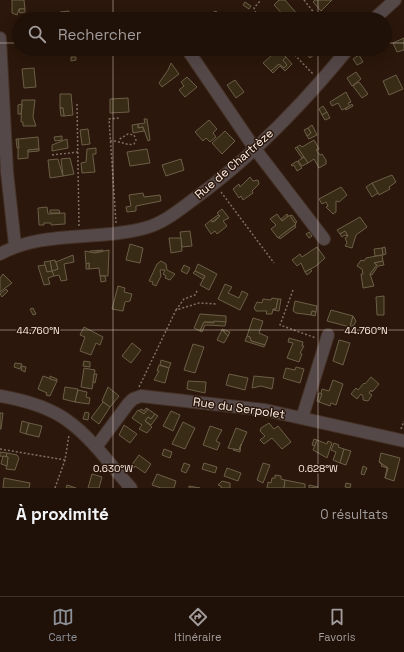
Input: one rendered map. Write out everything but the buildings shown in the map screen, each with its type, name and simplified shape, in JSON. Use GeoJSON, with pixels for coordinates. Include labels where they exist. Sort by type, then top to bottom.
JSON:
{"type":"FeatureCollection","features":[{"type":"Feature","properties":{"kind":"street"},"geometry":{"type":"LineString","coordinates":[[382,12],[395,0]]}},
{"type":"Feature","properties":{"kind":"street"},"geometry":{"type":"LineString","coordinates":[[0,38],[7,172],[16,245]]}},
{"type":"Feature","properties":{"kind":"street"},"geometry":{"type":"LineString","coordinates":[[192,56],[255,149],[323,231]]}},
{"type":"Feature","properties":{"kind":"street","name":"Rue de Chartrèze"},"geometry":{"type":"LineString","coordinates":[[0,254],[16,245],[44,240],[117,234],[147,228],[171,216],[215,184],[255,149],[321,82],[342,56]]}},
{"type":"Feature","properties":{"kind":"street"},"geometry":{"type":"LineString","coordinates":[[302,418],[324,338]]}},
{"type":"Feature","properties":{"kind":"street"},"geometry":{"type":"LineString","coordinates":[[0,396],[40,406],[71,423],[96,448],[131,488]]}},
{"type":"Feature","properties":{"kind":"street","name":"Rue du Serpolet"},"geometry":{"type":"LineString","coordinates":[[133,399],[141,396],[150,396],[264,410],[404,441]]}},
{"type":"Feature","properties":{"kind":"street"},"geometry":{"type":"LineString","coordinates":[[96,448],[133,399]]}},
{"type":"Feature","properties":{"kind":"path"},"geometry":{"type":"LineString","coordinates":[[255,12],[254,8],[261,0]]}},
{"type":"Feature","properties":{"kind":"path"},"geometry":{"type":"LineString","coordinates":[[304,0],[313,12]]}},
{"type":"Feature","properties":{"kind":"path"},"geometry":{"type":"LineString","coordinates":[[296,56],[321,82]]}},
{"type":"Feature","properties":{"kind":"path"},"geometry":{"type":"LineString","coordinates":[[77,104],[79,237]]}},
{"type":"Feature","properties":{"kind":"path"},"geometry":{"type":"LineString","coordinates":[[117,234],[109,119],[119,118]]}},
{"type":"Feature","properties":{"kind":"path"},"geometry":{"type":"LineString","coordinates":[[110,141],[118,140],[128,134],[134,135],[136,140],[134,144],[129,145],[118,140]]}},
{"type":"Feature","properties":{"kind":"path"},"geometry":{"type":"LineString","coordinates":[[52,155],[78,152]]}},
{"type":"Feature","properties":{"kind":"path"},"geometry":{"type":"LineString","coordinates":[[215,184],[274,263]]}},
{"type":"Feature","properties":{"kind":"path"},"geometry":{"type":"LineString","coordinates":[[133,399],[176,310],[184,299],[195,295],[198,289]]}},
{"type":"Feature","properties":{"kind":"path"},"geometry":{"type":"LineString","coordinates":[[293,290],[280,325],[324,338]]}},
{"type":"Feature","properties":{"kind":"path"},"geometry":{"type":"LineString","coordinates":[[176,310],[199,303],[217,304]]}},
{"type":"Feature","properties":{"kind":"path"},"geometry":{"type":"LineString","coordinates":[[56,488],[65,460],[71,423]]}},
{"type":"Feature","properties":{"kind":"path"},"geometry":{"type":"LineString","coordinates":[[0,449],[65,460]]}}]}
